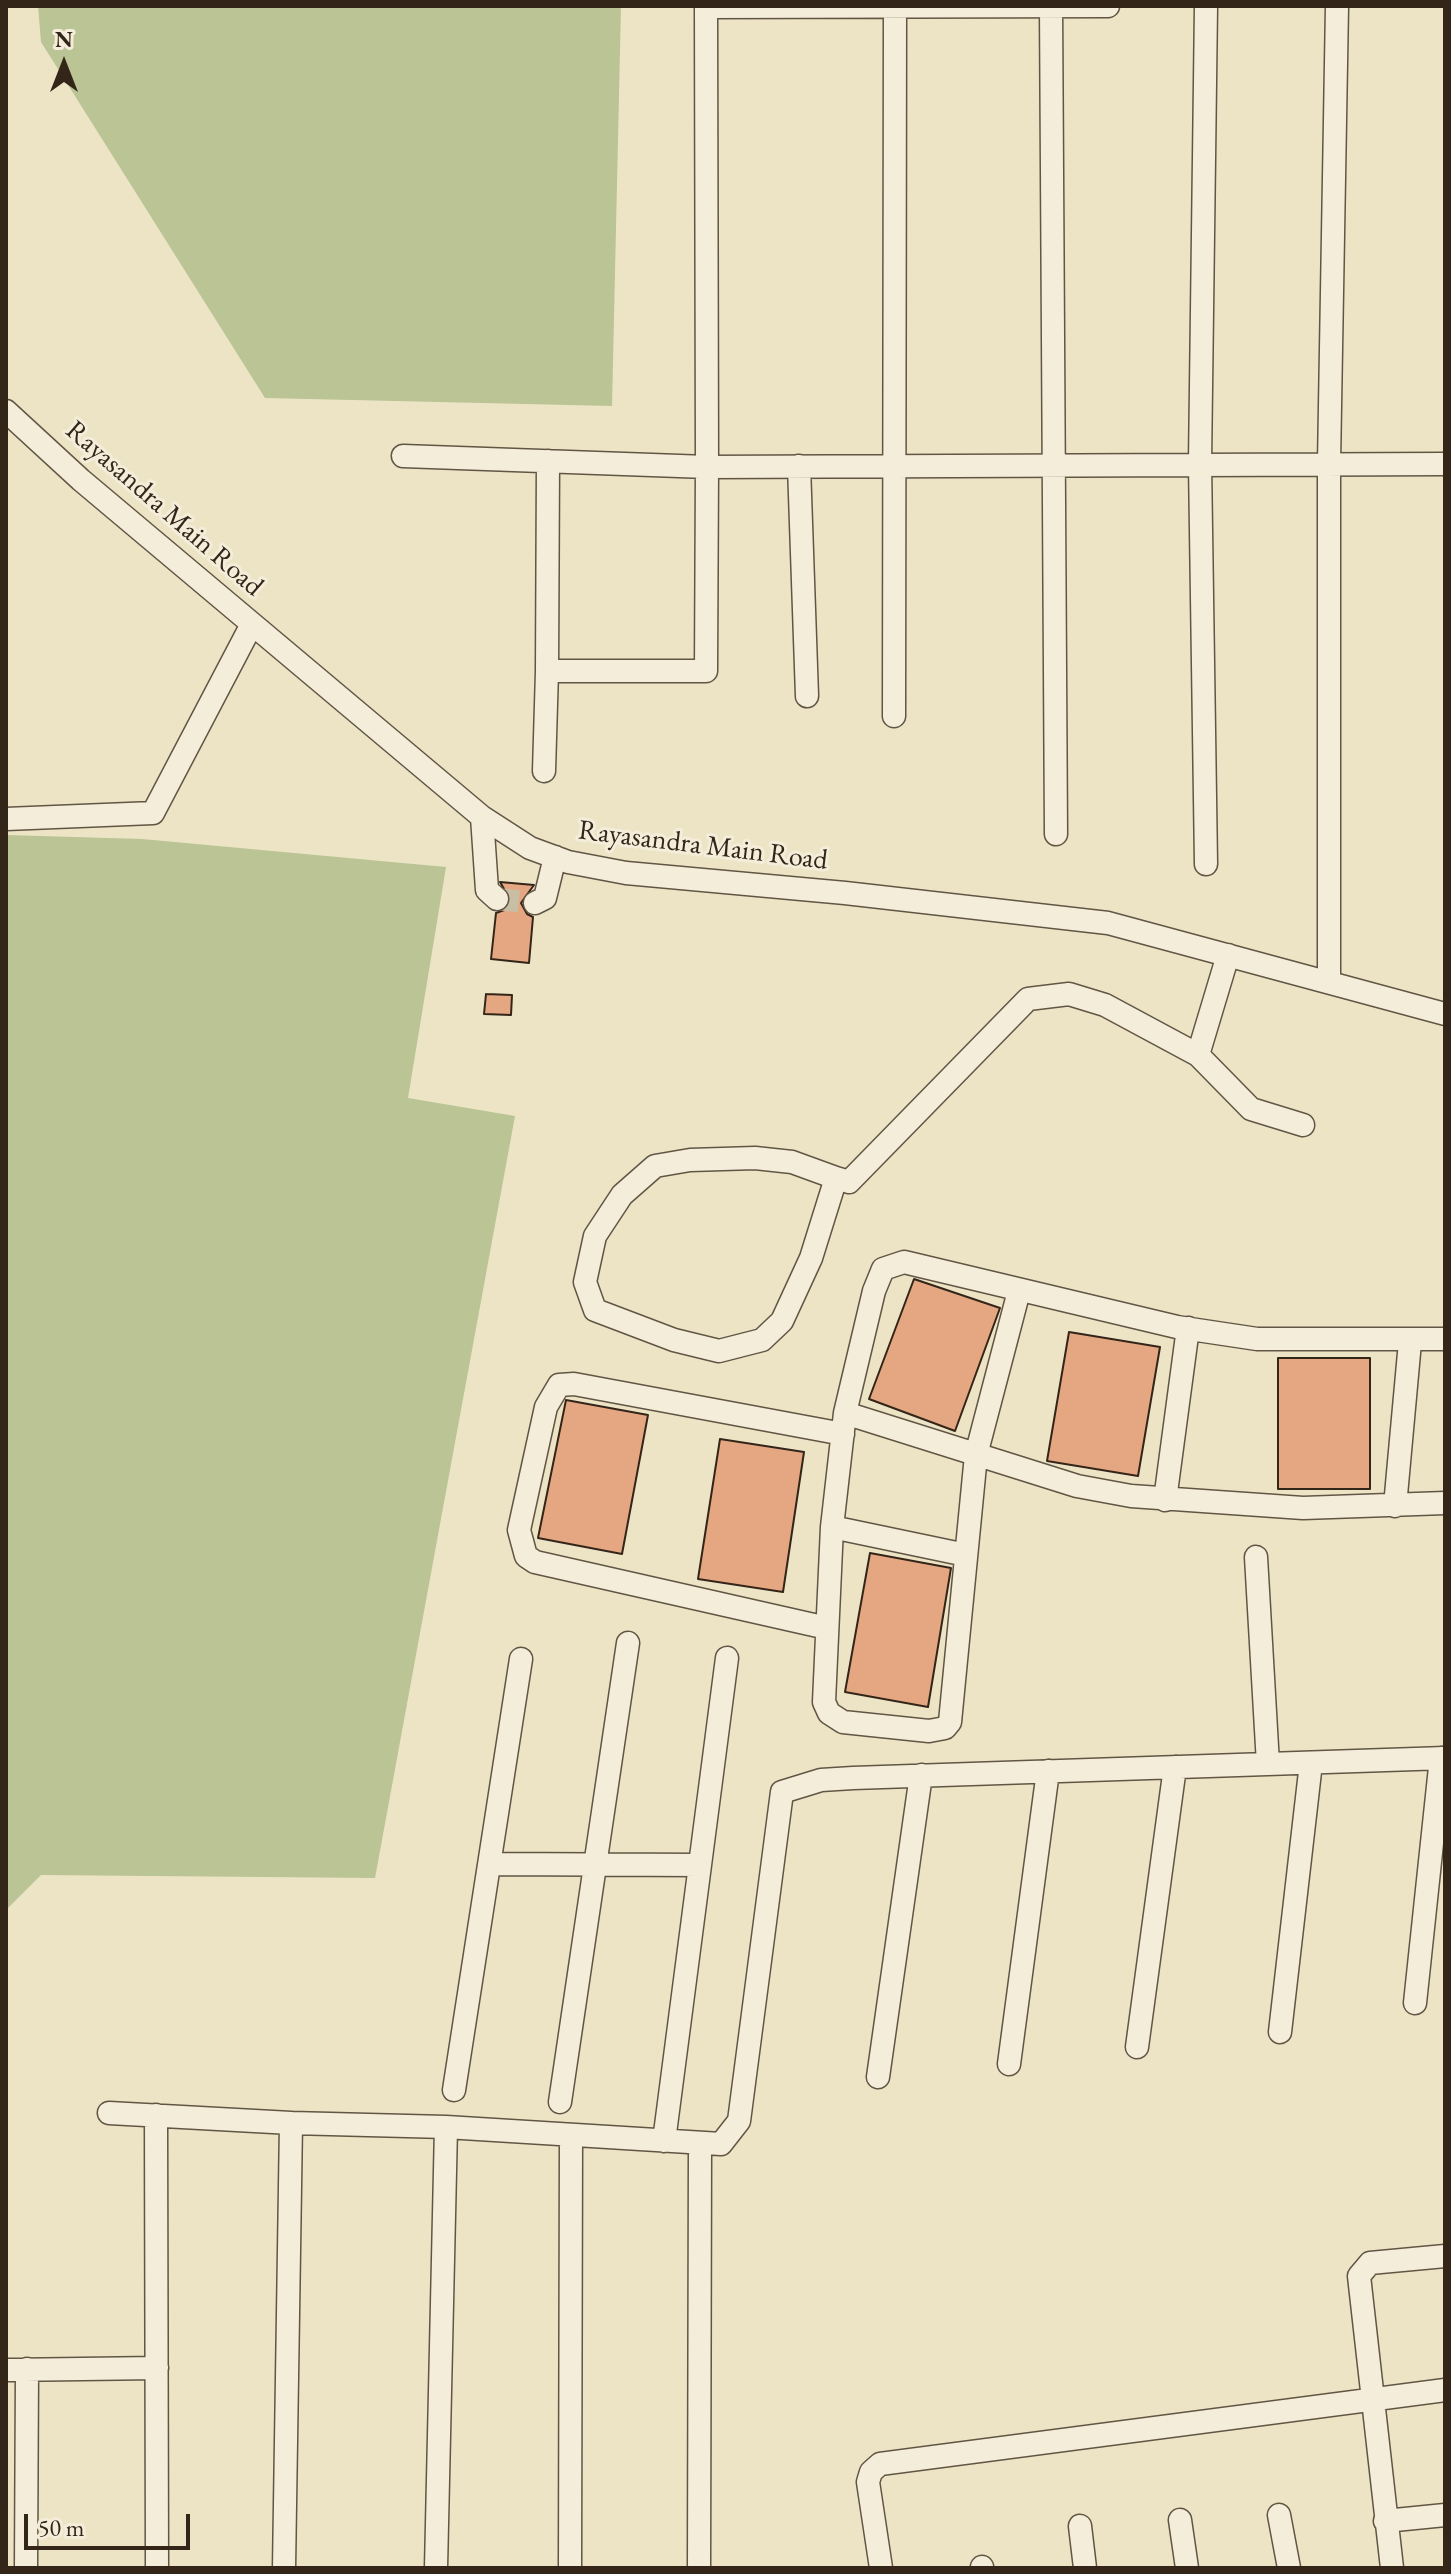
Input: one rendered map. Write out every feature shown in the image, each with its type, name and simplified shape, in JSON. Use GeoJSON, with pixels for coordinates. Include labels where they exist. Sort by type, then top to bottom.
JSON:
{"type":"FeatureCollection","features":[{"type":"Feature","properties":{"kind":"street"},"geometry":{"type":"LineString","coordinates":[[894,716],[897,466],[895,6]]}},
{"type":"Feature","properties":{"kind":"street"},"geometry":{"type":"LineString","coordinates":[[1051,6],[1056,834]]}},
{"type":"Feature","properties":{"kind":"street"},"geometry":{"type":"LineString","coordinates":[[547,671],[706,671],[706,7],[1108,6]]}},
{"type":"Feature","properties":{"kind":"street"},"geometry":{"type":"LineString","coordinates":[[1206,6],[1200,463],[1206,864]]}},
{"type":"Feature","properties":{"kind":"street"},"geometry":{"type":"LineString","coordinates":[[1329,982],[1329,463],[1337,6]]}},
{"type":"Feature","properties":{"kind":"street","name":"Rayasandra Main Road"},"geometry":{"type":"LineString","coordinates":[[6,411],[81,480],[482,817],[530,848],[555,857],[626,873],[1108,923],[1445,1014]]}},
{"type":"Feature","properties":{"kind":"street"},"geometry":{"type":"LineString","coordinates":[[403,456],[707,467],[1445,464]]}},
{"type":"Feature","properties":{"kind":"street"},"geometry":{"type":"LineString","coordinates":[[544,771],[548,461]]}},
{"type":"Feature","properties":{"kind":"street"},"geometry":{"type":"LineString","coordinates":[[799,466],[807,696]]}},
{"type":"Feature","properties":{"kind":"street"},"geometry":{"type":"LineString","coordinates":[[6,819],[153,813],[252,624]]}},
{"type":"Feature","properties":{"kind":"street"},"geometry":{"type":"LineString","coordinates":[[482,817],[487,890],[497,899]]}},
{"type":"Feature","properties":{"kind":"street"},"geometry":{"type":"LineString","coordinates":[[535,903],[545,898],[555,857]]}},
{"type":"Feature","properties":{"kind":"street"},"geometry":{"type":"LineString","coordinates":[[1198,1055],[1228,955]]}},
{"type":"Feature","properties":{"kind":"street"},"geometry":{"type":"LineString","coordinates":[[836,1178],[811,1258],[782,1321],[762,1340],[719,1351],[674,1340],[595,1310],[585,1282],[595,1236],[622,1195],[655,1166],[690,1160],[755,1158],[792,1162],[849,1182],[1028,999],[1069,994],[1105,1005],[1198,1055],[1251,1109],[1303,1125]]}},
{"type":"Feature","properties":{"kind":"street"},"geometry":{"type":"LineString","coordinates":[[1019,1291],[976,1455],[952,1713],[945,1728],[929,1731],[843,1722],[829,1713],[824,1702],[832,1527],[844,1423],[874,1291],[883,1269],[904,1262],[1188,1328],[1257,1339],[1410,1342],[1445,1339]]}},
{"type":"Feature","properties":{"kind":"street"},"geometry":{"type":"LineString","coordinates":[[1165,1500],[1188,1328]]}},
{"type":"Feature","properties":{"kind":"street"},"geometry":{"type":"LineString","coordinates":[[1395,1506],[1410,1342]]}},
{"type":"Feature","properties":{"kind":"street"},"geometry":{"type":"LineString","coordinates":[[827,1628],[535,1562],[526,1556],[519,1530],[546,1407],[559,1385],[574,1384],[844,1423],[976,1455],[1077,1486],[1165,1500],[1303,1508],[1445,1503]]}},
{"type":"Feature","properties":{"kind":"street"},"geometry":{"type":"LineString","coordinates":[[832,1527],[966,1555]]}},
{"type":"Feature","properties":{"kind":"street"},"geometry":{"type":"LineString","coordinates":[[1256,1557],[1268,1764]]}},
{"type":"Feature","properties":{"kind":"street"},"geometry":{"type":"LineString","coordinates":[[560,2102],[628,1643]]}},
{"type":"Feature","properties":{"kind":"street"},"geometry":{"type":"LineString","coordinates":[[664,2141],[727,1658]]}},
{"type":"Feature","properties":{"kind":"street"},"geometry":{"type":"LineString","coordinates":[[454,2090],[521,1659]]}},
{"type":"Feature","properties":{"kind":"street"},"geometry":{"type":"LineString","coordinates":[[109,2113],[291,2123],[446,2127],[721,2144],[739,2121],[782,1792],[821,1780],[1443,1758],[1415,2003]]}},
{"type":"Feature","properties":{"kind":"street"},"geometry":{"type":"LineString","coordinates":[[1280,2032],[1311,1763]]}},
{"type":"Feature","properties":{"kind":"street"},"geometry":{"type":"LineString","coordinates":[[1137,2047],[1175,1767]]}},
{"type":"Feature","properties":{"kind":"street"},"geometry":{"type":"LineString","coordinates":[[1009,2064],[1048,1771]]}},
{"type":"Feature","properties":{"kind":"street"},"geometry":{"type":"LineString","coordinates":[[878,2077],[921,1775]]}},
{"type":"Feature","properties":{"kind":"street"},"geometry":{"type":"LineString","coordinates":[[491,1864],[700,1865]]}},
{"type":"Feature","properties":{"kind":"street"},"geometry":{"type":"LineString","coordinates":[[156,2115],[157,2568]]}},
{"type":"Feature","properties":{"kind":"street"},"geometry":{"type":"LineString","coordinates":[[284,2568],[291,2123]]}},
{"type":"Feature","properties":{"kind":"street"},"geometry":{"type":"LineString","coordinates":[[436,2568],[446,2127]]}},
{"type":"Feature","properties":{"kind":"street"},"geometry":{"type":"LineString","coordinates":[[570,2568],[571,2135]]}},
{"type":"Feature","properties":{"kind":"street"},"geometry":{"type":"LineString","coordinates":[[699,2568],[700,2145]]}},
{"type":"Feature","properties":{"kind":"street"},"geometry":{"type":"LineString","coordinates":[[1392,2568],[1370,2400],[1359,2276],[1370,2263],[1445,2256]]}},
{"type":"Feature","properties":{"kind":"street"},"geometry":{"type":"LineString","coordinates":[[26,2568],[16,2370],[157,2368]]}},
{"type":"Feature","properties":{"kind":"street"},"geometry":{"type":"LineString","coordinates":[[881,2568],[868,2482],[871,2472],[880,2464],[1445,2390]]}},
{"type":"Feature","properties":{"kind":"street"},"geometry":{"type":"LineString","coordinates":[[1279,2515],[1289,2568]]}},
{"type":"Feature","properties":{"kind":"street"},"geometry":{"type":"LineString","coordinates":[[1385,2521],[1445,2515]]}},
{"type":"Feature","properties":{"kind":"street"},"geometry":{"type":"LineString","coordinates":[[1180,2520],[1187,2568]]}},
{"type":"Feature","properties":{"kind":"street"},"geometry":{"type":"LineString","coordinates":[[1080,2526],[1085,2568]]}},
{"type":"Feature","properties":{"kind":"green space"},"geometry":{"type":"Polygon","coordinates":[[[38,6],[621,6],[612,406],[265,398],[41,42],[38,6]]]}},
{"type":"Feature","properties":{"kind":"green space"},"geometry":{"type":"Polygon","coordinates":[[[6,835],[142,839],[446,867],[408,1098],[515,1116],[375,1878],[41,1875],[6,1910],[6,835]]]}},
{"type":"Feature","properties":{"kind":"building"},"geometry":{"type":"Polygon","coordinates":[[[500,882],[534,885],[521,903],[527,914],[533,917],[529,963],[491,959],[496,913],[507,909],[511,901],[500,882]]]}},
{"type":"Feature","properties":{"kind":"building"},"geometry":{"type":"Polygon","coordinates":[[[486,994],[512,995],[511,1015],[484,1014],[486,994]]]}},
{"type":"Feature","properties":{"kind":"building"},"geometry":{"type":"Polygon","coordinates":[[[914,1279],[1000,1308],[955,1431],[869,1399],[914,1279]]]}},
{"type":"Feature","properties":{"kind":"building"},"geometry":{"type":"Polygon","coordinates":[[[1069,1332],[1160,1347],[1138,1476],[1047,1461],[1069,1332]]]}},
{"type":"Feature","properties":{"kind":"building"},"geometry":{"type":"Polygon","coordinates":[[[1278,1358],[1370,1358],[1370,1489],[1278,1489],[1278,1358]]]}},
{"type":"Feature","properties":{"kind":"building"},"geometry":{"type":"Polygon","coordinates":[[[566,1400],[648,1415],[622,1554],[538,1538],[566,1400]]]}},
{"type":"Feature","properties":{"kind":"building"},"geometry":{"type":"Polygon","coordinates":[[[720,1439],[804,1452],[783,1592],[698,1579],[720,1439]]]}},
{"type":"Feature","properties":{"kind":"building"},"geometry":{"type":"Polygon","coordinates":[[[870,1553],[951,1568],[928,1707],[845,1692],[870,1553]]]}},
{"type":"Feature","properties":{"kind":"tunnel"},"geometry":{"type":"LineString","coordinates":[[497,899],[535,903]]}}]}
